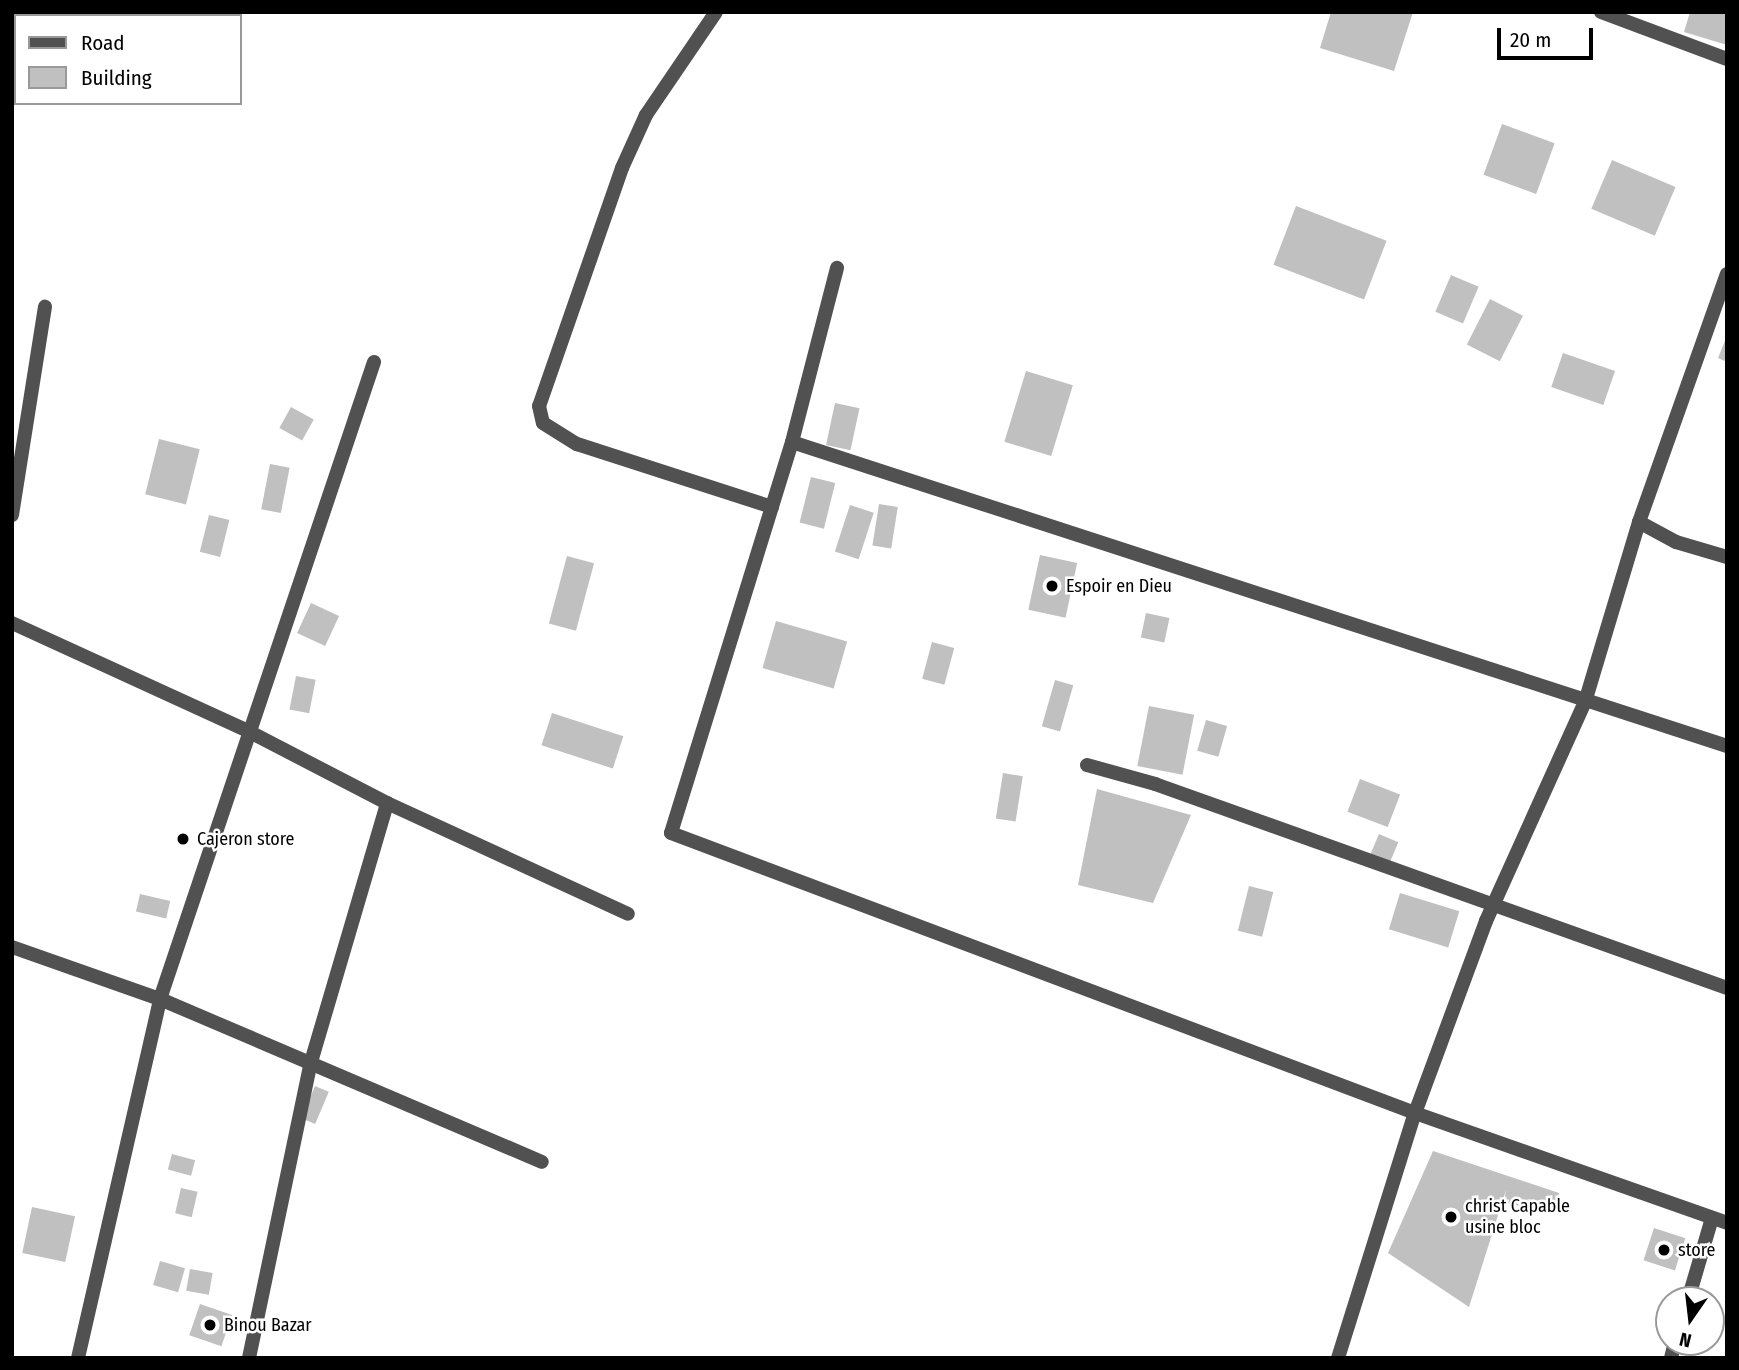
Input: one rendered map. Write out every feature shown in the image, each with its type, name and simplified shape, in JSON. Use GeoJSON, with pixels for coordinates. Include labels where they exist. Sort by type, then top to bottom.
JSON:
{"type":"FeatureCollection","features":[{"type":"Feature","properties":{"kind":"street"},"geometry":{"type":"LineString","coordinates":[[716,12],[646,115],[622,168],[539,406],[543,423],[578,444],[772,507]]}},
{"type":"Feature","properties":{"kind":"street"},"geometry":{"type":"LineString","coordinates":[[1601,12],[1727,59]]}},
{"type":"Feature","properties":{"kind":"street"},"geometry":{"type":"LineString","coordinates":[[836,268],[792,442],[671,833],[1415,1113],[1727,1223]]}},
{"type":"Feature","properties":{"kind":"street"},"geometry":{"type":"LineString","coordinates":[[1338,1358],[1415,1113],[1492,907],[1585,702],[1639,522],[1727,274]]}},
{"type":"Feature","properties":{"kind":"street"},"geometry":{"type":"LineString","coordinates":[[12,515],[45,307]]}},
{"type":"Feature","properties":{"kind":"street"},"geometry":{"type":"LineString","coordinates":[[78,1358],[160,999],[374,362]]}},
{"type":"Feature","properties":{"kind":"street"},"geometry":{"type":"LineString","coordinates":[[792,442],[1727,746]]}},
{"type":"Feature","properties":{"kind":"street"},"geometry":{"type":"LineString","coordinates":[[1639,522],[1676,542],[1727,557]]}},
{"type":"Feature","properties":{"kind":"street"},"geometry":{"type":"LineString","coordinates":[[12,623],[248,731],[387,803],[628,914]]}},
{"type":"Feature","properties":{"kind":"street"},"geometry":{"type":"LineString","coordinates":[[1087,765],[1155,784],[1492,907],[1727,988]]}},
{"type":"Feature","properties":{"kind":"street"},"geometry":{"type":"LineString","coordinates":[[249,1358],[312,1062],[387,803]]}},
{"type":"Feature","properties":{"kind":"street"},"geometry":{"type":"LineString","coordinates":[[12,947],[160,999],[542,1162]]}},
{"type":"Feature","properties":{"kind":"street"},"geometry":{"type":"LineString","coordinates":[[1692,1286],[1712,1219]]}},
{"type":"Feature","properties":{"kind":"building"},"geometry":{"type":"Polygon","coordinates":[[[1331,12],[1413,12],[1394,71],[1320,48],[1331,12]]]}},
{"type":"Feature","properties":{"kind":"building"},"geometry":{"type":"Polygon","coordinates":[[[1690,12],[1727,12],[1727,45],[1684,32],[1690,12]]]}},
{"type":"Feature","properties":{"kind":"building"},"geometry":{"type":"Polygon","coordinates":[[[1502,124],[1555,143],[1536,194],[1484,175],[1502,124]]]}},
{"type":"Feature","properties":{"kind":"building"},"geometry":{"type":"Polygon","coordinates":[[[1612,160],[1676,187],[1655,236],[1591,209],[1612,160]]]}},
{"type":"Feature","properties":{"kind":"building"},"geometry":{"type":"Polygon","coordinates":[[[1296,206],[1387,241],[1364,300],[1273,265],[1296,206]]]}},
{"type":"Feature","properties":{"kind":"building"},"geometry":{"type":"Polygon","coordinates":[[[1451,275],[1479,287],[1463,324],[1435,312],[1451,275]]]}},
{"type":"Feature","properties":{"kind":"building"},"geometry":{"type":"Polygon","coordinates":[[[1490,299],[1523,316],[1500,361],[1467,344],[1490,299]]]}},
{"type":"Feature","properties":{"kind":"building"},"geometry":{"type":"Polygon","coordinates":[[[1727,336],[1727,362],[1718,358],[1727,336]]]}},
{"type":"Feature","properties":{"kind":"building"},"geometry":{"type":"Polygon","coordinates":[[[1563,353],[1615,371],[1603,405],[1551,387],[1563,353]]]}},
{"type":"Feature","properties":{"kind":"building"},"geometry":{"type":"Polygon","coordinates":[[[1026,371],[1073,385],[1051,456],[1004,442],[1026,371]]]}},
{"type":"Feature","properties":{"kind":"building"},"geometry":{"type":"Polygon","coordinates":[[[835,403],[859,408],[851,450],[826,445],[835,403]]]}},
{"type":"Feature","properties":{"kind":"building"},"geometry":{"type":"Polygon","coordinates":[[[291,407],[314,420],[302,441],[279,428],[291,407]]]}},
{"type":"Feature","properties":{"kind":"building"},"geometry":{"type":"Polygon","coordinates":[[[159,439],[200,449],[186,504],[145,494],[159,439]]]}},
{"type":"Feature","properties":{"kind":"building"},"geometry":{"type":"Polygon","coordinates":[[[270,464],[290,468],[281,513],[261,509],[270,464]]]}},
{"type":"Feature","properties":{"kind":"building"},"geometry":{"type":"Polygon","coordinates":[[[811,477],[835,483],[824,529],[800,523],[811,477]]]}},
{"type":"Feature","properties":{"kind":"building"},"geometry":{"type":"Polygon","coordinates":[[[879,504],[898,507],[891,548],[872,545],[879,504]]]}},
{"type":"Feature","properties":{"kind":"building"},"geometry":{"type":"Polygon","coordinates":[[[850,505],[874,513],[859,559],[835,552],[850,505]]]}},
{"type":"Feature","properties":{"kind":"building"},"geometry":{"type":"Polygon","coordinates":[[[209,515],[229,520],[220,557],[200,552],[209,515]]]}},
{"type":"Feature","properties":{"kind":"building","name":"Espoir en Dieu"},"geometry":{"type":"Polygon","coordinates":[[[1040,555],[1077,563],[1066,618],[1028,610],[1040,555]]]}},
{"type":"Feature","properties":{"kind":"building"},"geometry":{"type":"Polygon","coordinates":[[[567,556],[594,563],[576,631],[549,624],[567,556]]]}},
{"type":"Feature","properties":{"kind":"building"},"geometry":{"type":"Polygon","coordinates":[[[311,603],[339,616],[325,646],[297,633],[311,603]]]}},
{"type":"Feature","properties":{"kind":"building"},"geometry":{"type":"Polygon","coordinates":[[[1146,613],[1169,618],[1164,642],[1141,637],[1146,613]]]}},
{"type":"Feature","properties":{"kind":"building"},"geometry":{"type":"Polygon","coordinates":[[[776,621],[847,641],[834,688],[762,668],[776,621]]]}},
{"type":"Feature","properties":{"kind":"building"},"geometry":{"type":"Polygon","coordinates":[[[932,642],[954,648],[944,685],[922,679],[932,642]]]}},
{"type":"Feature","properties":{"kind":"building"},"geometry":{"type":"Polygon","coordinates":[[[296,676],[316,680],[309,713],[290,709],[296,676]]]}},
{"type":"Feature","properties":{"kind":"building"},"geometry":{"type":"Polygon","coordinates":[[[1055,680],[1073,685],[1060,731],[1042,726],[1055,680]]]}},
{"type":"Feature","properties":{"kind":"building"},"geometry":{"type":"Polygon","coordinates":[[[1149,706],[1194,715],[1183,775],[1137,766],[1149,706]]]}},
{"type":"Feature","properties":{"kind":"building"},"geometry":{"type":"Polygon","coordinates":[[[552,713],[623,736],[613,769],[541,745],[552,713]]]}},
{"type":"Feature","properties":{"kind":"building"},"geometry":{"type":"Polygon","coordinates":[[[1206,720],[1227,726],[1218,757],[1197,751],[1206,720]]]}},
{"type":"Feature","properties":{"kind":"building"},"geometry":{"type":"Polygon","coordinates":[[[1003,773],[1023,776],[1016,822],[996,818],[1003,773]]]}},
{"type":"Feature","properties":{"kind":"building"},"geometry":{"type":"Polygon","coordinates":[[[1360,779],[1400,794],[1388,827],[1347,812],[1360,779]]]}},
{"type":"Feature","properties":{"kind":"building"},"geometry":{"type":"Polygon","coordinates":[[[1097,789],[1191,815],[1153,903],[1078,885],[1097,789]]]}},
{"type":"Feature","properties":{"kind":"building"},"geometry":{"type":"Polygon","coordinates":[[[1379,834],[1398,842],[1388,866],[1369,858],[1379,834]]]}},
{"type":"Feature","properties":{"kind":"building"},"geometry":{"type":"Polygon","coordinates":[[[1249,886],[1273,892],[1262,937],[1238,931],[1249,886]]]}},
{"type":"Feature","properties":{"kind":"building"},"geometry":{"type":"Polygon","coordinates":[[[1400,893],[1459,911],[1448,947],[1389,929],[1400,893]]]}},
{"type":"Feature","properties":{"kind":"building"},"geometry":{"type":"Polygon","coordinates":[[[140,894],[170,901],[166,919],[136,912],[140,894]]]}},
{"type":"Feature","properties":{"kind":"building"},"geometry":{"type":"Polygon","coordinates":[[[315,1086],[329,1092],[315,1124],[301,1118],[315,1086]]]}},
{"type":"Feature","properties":{"kind":"building","name":"christ Capable usine bloc"},"geometry":{"type":"Polygon","coordinates":[[[1433,1151],[1559,1193],[1554,1214],[1504,1202],[1506,1190],[1469,1307],[1388,1253],[1433,1151]]]}},
{"type":"Feature","properties":{"kind":"building"},"geometry":{"type":"Polygon","coordinates":[[[172,1154],[195,1160],[191,1176],[168,1169],[172,1154]]]}},
{"type":"Feature","properties":{"kind":"building"},"geometry":{"type":"Polygon","coordinates":[[[181,1188],[198,1192],[192,1217],[175,1213],[181,1188]]]}},
{"type":"Feature","properties":{"kind":"building"},"geometry":{"type":"Polygon","coordinates":[[[32,1207],[75,1216],[65,1262],[22,1253],[32,1207]]]}},
{"type":"Feature","properties":{"kind":"building","name":"store"},"geometry":{"type":"Polygon","coordinates":[[[1654,1228],[1685,1238],[1675,1271],[1643,1260],[1654,1228]]]}},
{"type":"Feature","properties":{"kind":"building"},"geometry":{"type":"Polygon","coordinates":[[[160,1261],[185,1268],[178,1292],[153,1285],[160,1261]]]}},
{"type":"Feature","properties":{"kind":"building"},"geometry":{"type":"Polygon","coordinates":[[[190,1269],[213,1273],[209,1295],[186,1291],[190,1269]]]}},
{"type":"Feature","properties":{"kind":"building","name":"Binou Bazar"},"geometry":{"type":"Polygon","coordinates":[[[200,1304],[232,1315],[221,1346],[189,1335],[200,1304]]]}},
{"type":"Feature","properties":{"kind":"place","name":"Espoir en Dieu"},"geometry":{"type":"Point","coordinates":[1052,586]}},
{"type":"Feature","properties":{"kind":"place","name":"Cajeron store"},"geometry":{"type":"Point","coordinates":[183,839]}},
{"type":"Feature","properties":{"kind":"place","name":"christ Capable usine bloc"},"geometry":{"type":"Point","coordinates":[1451,1217]}},
{"type":"Feature","properties":{"kind":"place","name":"store"},"geometry":{"type":"Point","coordinates":[1664,1250]}},
{"type":"Feature","properties":{"kind":"place","name":"Binou Bazar"},"geometry":{"type":"Point","coordinates":[210,1325]}}]}
